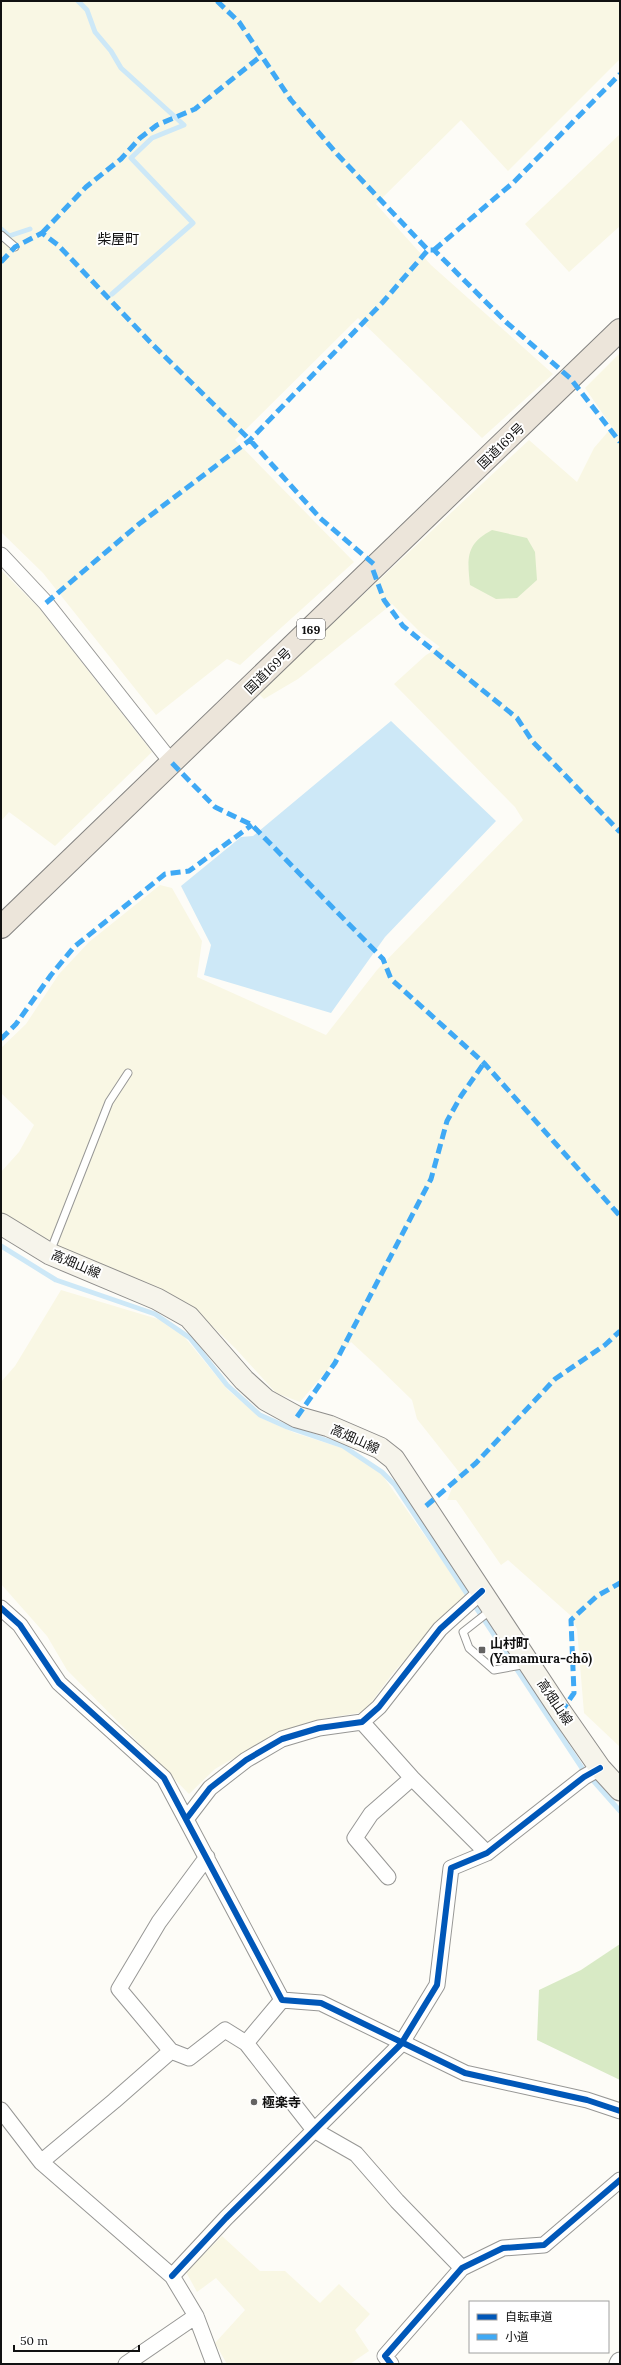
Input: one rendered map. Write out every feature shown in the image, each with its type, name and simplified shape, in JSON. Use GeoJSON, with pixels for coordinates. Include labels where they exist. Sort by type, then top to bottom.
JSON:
{"type":"FeatureCollection","features":[{"type":"Feature","properties":{"kind":"highway","name":"国道169号"},"geometry":{"type":"LineString","coordinates":[[1,927],[620,330]]}},
{"type":"Feature","properties":{"kind":"main road","name":"高畑山線"},"geometry":{"type":"LineString","coordinates":[[1,1224],[50,1254],[157,1299],[189,1317],[244,1380],[266,1400],[297,1417],[328,1426],[368,1443],[394,1459],[530,1664],[592,1772],[620,1790]]}},
{"type":"Feature","properties":{"kind":"street"},"geometry":{"type":"LineString","coordinates":[[1,555],[46,603],[172,763]]}},
{"type":"Feature","properties":{"kind":"street"},"geometry":{"type":"LineString","coordinates":[[187,1818],[210,1788],[246,1760],[282,1739],[319,1728],[362,1722],[378,1707],[440,1628],[482,1591]]}},
{"type":"Feature","properties":{"kind":"street"},"geometry":{"type":"LineString","coordinates":[[1,1608],[20,1625],[59,1683],[164,1778],[187,1818],[282,2000]]}},
{"type":"Feature","properties":{"kind":"street"},"geometry":{"type":"LineString","coordinates":[[362,1722],[412,1778],[487,1853]]}},
{"type":"Feature","properties":{"kind":"street"},"geometry":{"type":"LineString","coordinates":[[172,2276],[226,2218],[401,2044],[437,1985],[450,1868],[487,1853],[592,1772]]}},
{"type":"Feature","properties":{"kind":"street"},"geometry":{"type":"LineString","coordinates":[[388,1877],[355,1838],[371,1814],[412,1778]]}},
{"type":"Feature","properties":{"kind":"street"},"geometry":{"type":"LineString","coordinates":[[207,1857],[159,1922],[119,1989],[171,2051],[189,2058],[225,2030],[246,2043],[314,2130],[356,2154],[396,2201],[462,2268]]}},
{"type":"Feature","properties":{"kind":"street"},"geometry":{"type":"LineString","coordinates":[[282,2000],[321,2003],[401,2044],[465,2074],[587,2100],[620,2111]]}},
{"type":"Feature","properties":{"kind":"street"},"geometry":{"type":"LineString","coordinates":[[246,2043],[282,2000]]}},
{"type":"Feature","properties":{"kind":"street"},"geometry":{"type":"LineString","coordinates":[[41,2162],[171,2051]]}},
{"type":"Feature","properties":{"kind":"street"},"geometry":{"type":"LineString","coordinates":[[1,2110],[41,2162],[172,2276],[196,2316],[214,2364]]}},
{"type":"Feature","properties":{"kind":"street"},"geometry":{"type":"LineString","coordinates":[[391,2364],[385,2356],[462,2268],[503,2248],[544,2246],[620,2180]]}},
{"type":"Feature","properties":{"kind":"street"},"geometry":{"type":"LineString","coordinates":[[126,2364],[196,2316]]}},
{"type":"Feature","properties":{"kind":"lane"},"geometry":{"type":"LineString","coordinates":[[1,234],[15,247]]}},
{"type":"Feature","properties":{"kind":"lane"},"geometry":{"type":"LineString","coordinates":[[50,1254],[109,1102],[128,1073]]}},
{"type":"Feature","properties":{"kind":"lane"},"geometry":{"type":"LineString","coordinates":[[493,1609],[463,1632],[469,1648],[494,1670],[530,1664]]}},
{"type":"Feature","properties":{"kind":"shaded area"},"geometry":{"type":"Polygon","coordinates":[[[1,1],[620,1],[620,59],[508,171],[461,120],[376,204],[431,265],[553,374],[482,438],[358,318],[235,440],[354,562],[240,665],[227,659],[156,715],[43,573],[1,532],[1,1]]]}},
{"type":"Feature","properties":{"kind":"shaded area"},"geometry":{"type":"Polygon","coordinates":[[[620,134],[620,226],[569,272],[525,224],[620,134]]]}},
{"type":"Feature","properties":{"kind":"shaded area"},"geometry":{"type":"Polygon","coordinates":[[[620,353],[620,1747],[584,1713],[577,1629],[570,1615],[508,1560],[501,1565],[456,1500],[447,1500],[459,1472],[417,1419],[412,1400],[351,1342],[300,1402],[276,1393],[235,1348],[189,1304],[68,1253],[1,1217],[1,1172],[19,1152],[34,1125],[1,1093],[1,1048],[26,1024],[59,974],[89,942],[160,885],[172,888],[202,941],[197,977],[326,1035],[377,970],[523,820],[515,807],[394,684],[426,655],[440,647],[420,632],[392,604],[298,679],[264,699],[258,693],[529,440],[577,482],[594,448],[612,427],[585,388],[620,353]]]}},
{"type":"Feature","properties":{"kind":"shaded area"},"geometry":{"type":"Polygon","coordinates":[[[1,570],[40,609],[152,752],[55,846],[9,812],[1,821],[1,570]]]}},
{"type":"Feature","properties":{"kind":"shaded area"},"geometry":{"type":"Polygon","coordinates":[[[61,1290],[161,1320],[182,1334],[228,1390],[261,1418],[295,1433],[342,1448],[367,1463],[383,1476],[467,1596],[434,1627],[393,1673],[364,1712],[322,1719],[281,1731],[215,1769],[189,1794],[67,1670],[47,1636],[1,1584],[1,1382],[15,1366],[61,1290]]]}},
{"type":"Feature","properties":{"kind":"shaded area"},"geometry":{"type":"Polygon","coordinates":[[[222,2236],[260,2271],[285,2271],[320,2303],[339,2284],[370,2314],[355,2330],[369,2351],[350,2364],[227,2364],[215,2343],[245,2310],[216,2278],[197,2292],[186,2272],[222,2236]]]}},
{"type":"Feature","properties":{"kind":"green space"},"geometry":{"type":"Polygon","coordinates":[[[492,530],[527,538],[535,552],[537,580],[517,598],[496,599],[470,585],[470,552],[473,546],[483,535],[492,530]]]}},
{"type":"Feature","properties":{"kind":"green space"},"geometry":{"type":"Polygon","coordinates":[[[620,1944],[620,2080],[537,2040],[539,1990],[581,1970],[620,1944]]]}},
{"type":"Feature","properties":{"kind":"water"},"geometry":{"type":"Polygon","coordinates":[[[391,721],[496,821],[385,937],[331,1013],[204,975],[211,945],[181,886],[241,837],[253,836],[391,721]]]}},
{"type":"Feature","properties":{"kind":"waterway"},"geometry":{"type":"LineString","coordinates":[[78,1],[87,10],[95,32],[111,51],[121,68],[184,125],[152,138],[131,158],[193,223],[112,294]]}},
{"type":"Feature","properties":{"kind":"waterway"},"geometry":{"type":"LineString","coordinates":[[1,229],[9,236],[30,229]]}},
{"type":"Feature","properties":{"kind":"waterway"},"geometry":{"type":"LineString","coordinates":[[1,1246],[56,1280],[155,1314],[190,1338],[227,1385],[260,1415],[287,1427],[343,1446],[382,1472],[395,1485],[582,1768],[620,1811]]}},
{"type":"Feature","properties":{"kind":"marked path"},"geometry":{"type":"LineString","coordinates":[[217,1],[239,22],[291,100],[337,154],[428,250],[434,250],[506,322],[570,378],[620,442]]}},
{"type":"Feature","properties":{"kind":"marked path"},"geometry":{"type":"LineString","coordinates":[[42,233],[86,187],[121,159],[140,138],[157,125],[195,109],[261,56]]}},
{"type":"Feature","properties":{"kind":"marked path"},"geometry":{"type":"LineString","coordinates":[[434,250],[514,182],[620,74]]}},
{"type":"Feature","properties":{"kind":"marked path"},"geometry":{"type":"LineString","coordinates":[[1,262],[15,247],[42,233],[58,245],[151,343],[250,440],[320,518],[376,566]]}},
{"type":"Feature","properties":{"kind":"marked path"},"geometry":{"type":"LineString","coordinates":[[46,603],[139,524],[250,440],[382,303],[428,250]]}},
{"type":"Feature","properties":{"kind":"marked path"},"geometry":{"type":"LineString","coordinates":[[373,570],[384,600],[403,626],[517,718],[533,742],[620,832]]}},
{"type":"Feature","properties":{"kind":"marked path"},"geometry":{"type":"LineString","coordinates":[[172,763],[215,807],[252,825],[383,959],[391,979],[484,1063],[620,1216]]}},
{"type":"Feature","properties":{"kind":"marked path"},"geometry":{"type":"LineString","coordinates":[[1,1039],[16,1024],[51,975],[74,947],[165,874],[189,871],[252,825]]}},
{"type":"Feature","properties":{"kind":"marked path"},"geometry":{"type":"LineString","coordinates":[[297,1417],[335,1363],[431,1179],[447,1121],[461,1096],[484,1063]]}},
{"type":"Feature","properties":{"kind":"marked path"},"geometry":{"type":"LineString","coordinates":[[426,1506],[476,1463],[555,1379],[605,1345],[620,1331]]}},
{"type":"Feature","properties":{"kind":"marked path"},"geometry":{"type":"LineString","coordinates":[[561,1712],[574,1693],[571,1620],[597,1596],[620,1583]]}},
{"type":"Feature","properties":{"kind":"cycle path"},"geometry":{"type":"LineString","coordinates":[[187,1818],[210,1788],[246,1760],[282,1739],[319,1728],[362,1722],[379,1707],[440,1629],[482,1591]]}},
{"type":"Feature","properties":{"kind":"cycle path"},"geometry":{"type":"LineString","coordinates":[[1,1608],[20,1625],[59,1683],[164,1778],[282,2000],[321,2003],[465,2073],[587,2100],[620,2111]]}},
{"type":"Feature","properties":{"kind":"cycle path"},"geometry":{"type":"LineString","coordinates":[[172,2276],[226,2218],[401,2044],[437,1985],[451,1868],[487,1853],[584,1777],[600,1768]]}},
{"type":"Feature","properties":{"kind":"cycle path"},"geometry":{"type":"LineString","coordinates":[[391,2364],[385,2356],[462,2268],[503,2248],[544,2245],[620,2180]]}},
{"type":"Feature","properties":{"kind":"place","name":"山村町 (Yamamura-chō)"},"geometry":{"type":"Point","coordinates":[482,1650]}},
{"type":"Feature","properties":{"kind":"place","name":"極楽寺"},"geometry":{"type":"Point","coordinates":[254,2102]}},
{"type":"Feature","properties":{"kind":"district","name":"柴屋町"},"geometry":{"type":"Point","coordinates":[118,239]}}]}
